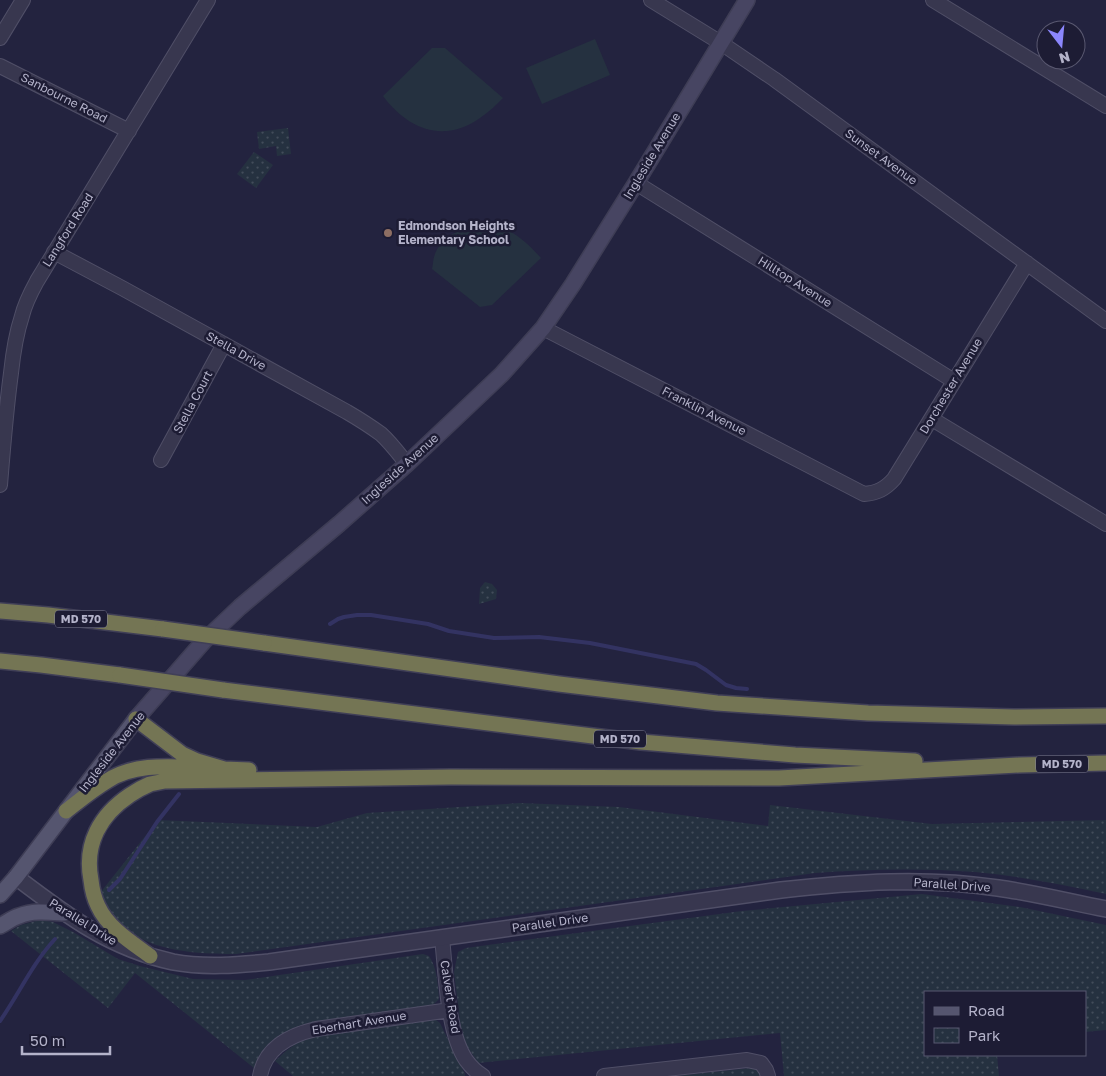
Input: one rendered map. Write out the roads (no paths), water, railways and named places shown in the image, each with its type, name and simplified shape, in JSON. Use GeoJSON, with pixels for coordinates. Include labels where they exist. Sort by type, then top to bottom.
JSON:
{"type":"FeatureCollection","features":[{"type":"Feature","properties":{"kind":"highway","name":"MD 570"},"geometry":{"type":"LineString","coordinates":[[0,611],[163,629],[578,686],[717,703],[878,713],[1014,717],[1106,716]]}},
{"type":"Feature","properties":{"kind":"highway","name":"MD 570"},"geometry":{"type":"LineString","coordinates":[[0,662],[41,665],[223,690],[641,742],[870,760],[1018,765],[1106,763]]}},
{"type":"Feature","properties":{"kind":"highway"},"geometry":{"type":"LineString","coordinates":[[136,719],[182,754],[197,761],[224,769]]}},
{"type":"Feature","properties":{"kind":"highway"},"geometry":{"type":"LineString","coordinates":[[150,956],[117,930],[97,906],[90,874],[90,856],[94,839],[107,813],[134,792],[148,785],[165,781],[451,777],[779,778],[1018,765]]}},
{"type":"Feature","properties":{"kind":"highway"},"geometry":{"type":"LineString","coordinates":[[66,811],[119,774],[152,767],[451,777]]}},
{"type":"Feature","properties":{"kind":"main road","name":"Ingleside Avenue"},"geometry":{"type":"LineString","coordinates":[[0,895],[136,719],[204,641],[240,607],[407,464],[502,374],[543,328],[636,183],[747,0]]}},
{"type":"Feature","properties":{"kind":"main road"},"geometry":{"type":"LineString","coordinates":[[0,926],[19,916],[31,913],[64,914]]}},
{"type":"Feature","properties":{"kind":"street"},"geometry":{"type":"LineString","coordinates":[[0,38],[23,0]]}},
{"type":"Feature","properties":{"kind":"street","name":"Langford Road"},"geometry":{"type":"LineString","coordinates":[[0,485],[8,392],[16,338],[21,316],[28,299],[37,280],[208,0]]}},
{"type":"Feature","properties":{"kind":"street","name":"Sunset Avenue"},"geometry":{"type":"LineString","coordinates":[[651,0],[721,42],[774,79],[1106,321]]}},
{"type":"Feature","properties":{"kind":"street"},"geometry":{"type":"LineString","coordinates":[[933,0],[1106,106]]}},
{"type":"Feature","properties":{"kind":"street","name":"Sanbourne Road"},"geometry":{"type":"LineString","coordinates":[[0,66],[129,130]]}},
{"type":"Feature","properties":{"kind":"street","name":"Hilltop Avenue"},"geometry":{"type":"LineString","coordinates":[[636,183],[954,381]]}},
{"type":"Feature","properties":{"kind":"street","name":"Stella Drive"},"geometry":{"type":"LineString","coordinates":[[54,252],[347,412],[370,426],[391,445],[407,464]]}},
{"type":"Feature","properties":{"kind":"street","name":"Dorchester Avenue"},"geometry":{"type":"LineString","coordinates":[[864,494],[880,491],[894,479],[1027,262]]}},
{"type":"Feature","properties":{"kind":"street","name":"Franklin Avenue"},"geometry":{"type":"LineString","coordinates":[[543,328],[864,494]]}},
{"type":"Feature","properties":{"kind":"street","name":"Stella Court"},"geometry":{"type":"LineString","coordinates":[[161,460],[224,344]]}},
{"type":"Feature","properties":{"kind":"street"},"geometry":{"type":"LineString","coordinates":[[932,419],[1106,524]]}},
{"type":"Feature","properties":{"kind":"street","name":"Parallel Drive"},"geometry":{"type":"LineString","coordinates":[[16,876],[64,914],[125,948],[174,962],[228,966],[269,962],[781,890],[837,884],[937,882],[997,888],[1106,909]]}},
{"type":"Feature","properties":{"kind":"street","name":"Calvert Road"},"geometry":{"type":"LineString","coordinates":[[442,938],[454,1033],[466,1060],[483,1076]]}},
{"type":"Feature","properties":{"kind":"street","name":"Eberhart Avenue"},"geometry":{"type":"LineString","coordinates":[[260,1076],[265,1060],[272,1051],[280,1044],[302,1032],[450,1010]]}},
{"type":"Feature","properties":{"kind":"street"},"geometry":{"type":"LineString","coordinates":[[604,1076],[747,1060],[761,1063],[768,1076]]}},
{"type":"Feature","properties":{"kind":"waterway"},"geometry":{"type":"LineString","coordinates":[[330,624],[344,617],[371,615],[428,624],[449,631],[494,638],[539,637],[590,643],[696,664],[726,685],[747,689]]}},
{"type":"Feature","properties":{"kind":"waterway"},"geometry":{"type":"LineString","coordinates":[[109,890],[120,879],[157,822],[179,794]]}},
{"type":"Feature","properties":{"kind":"waterway"},"geometry":{"type":"LineString","coordinates":[[0,1021],[32,969],[55,939]]}},
{"type":"Feature","properties":{"kind":"place","name":"Edmondson Heights Elementary School"},"geometry":{"type":"Point","coordinates":[388,233]}}]}
